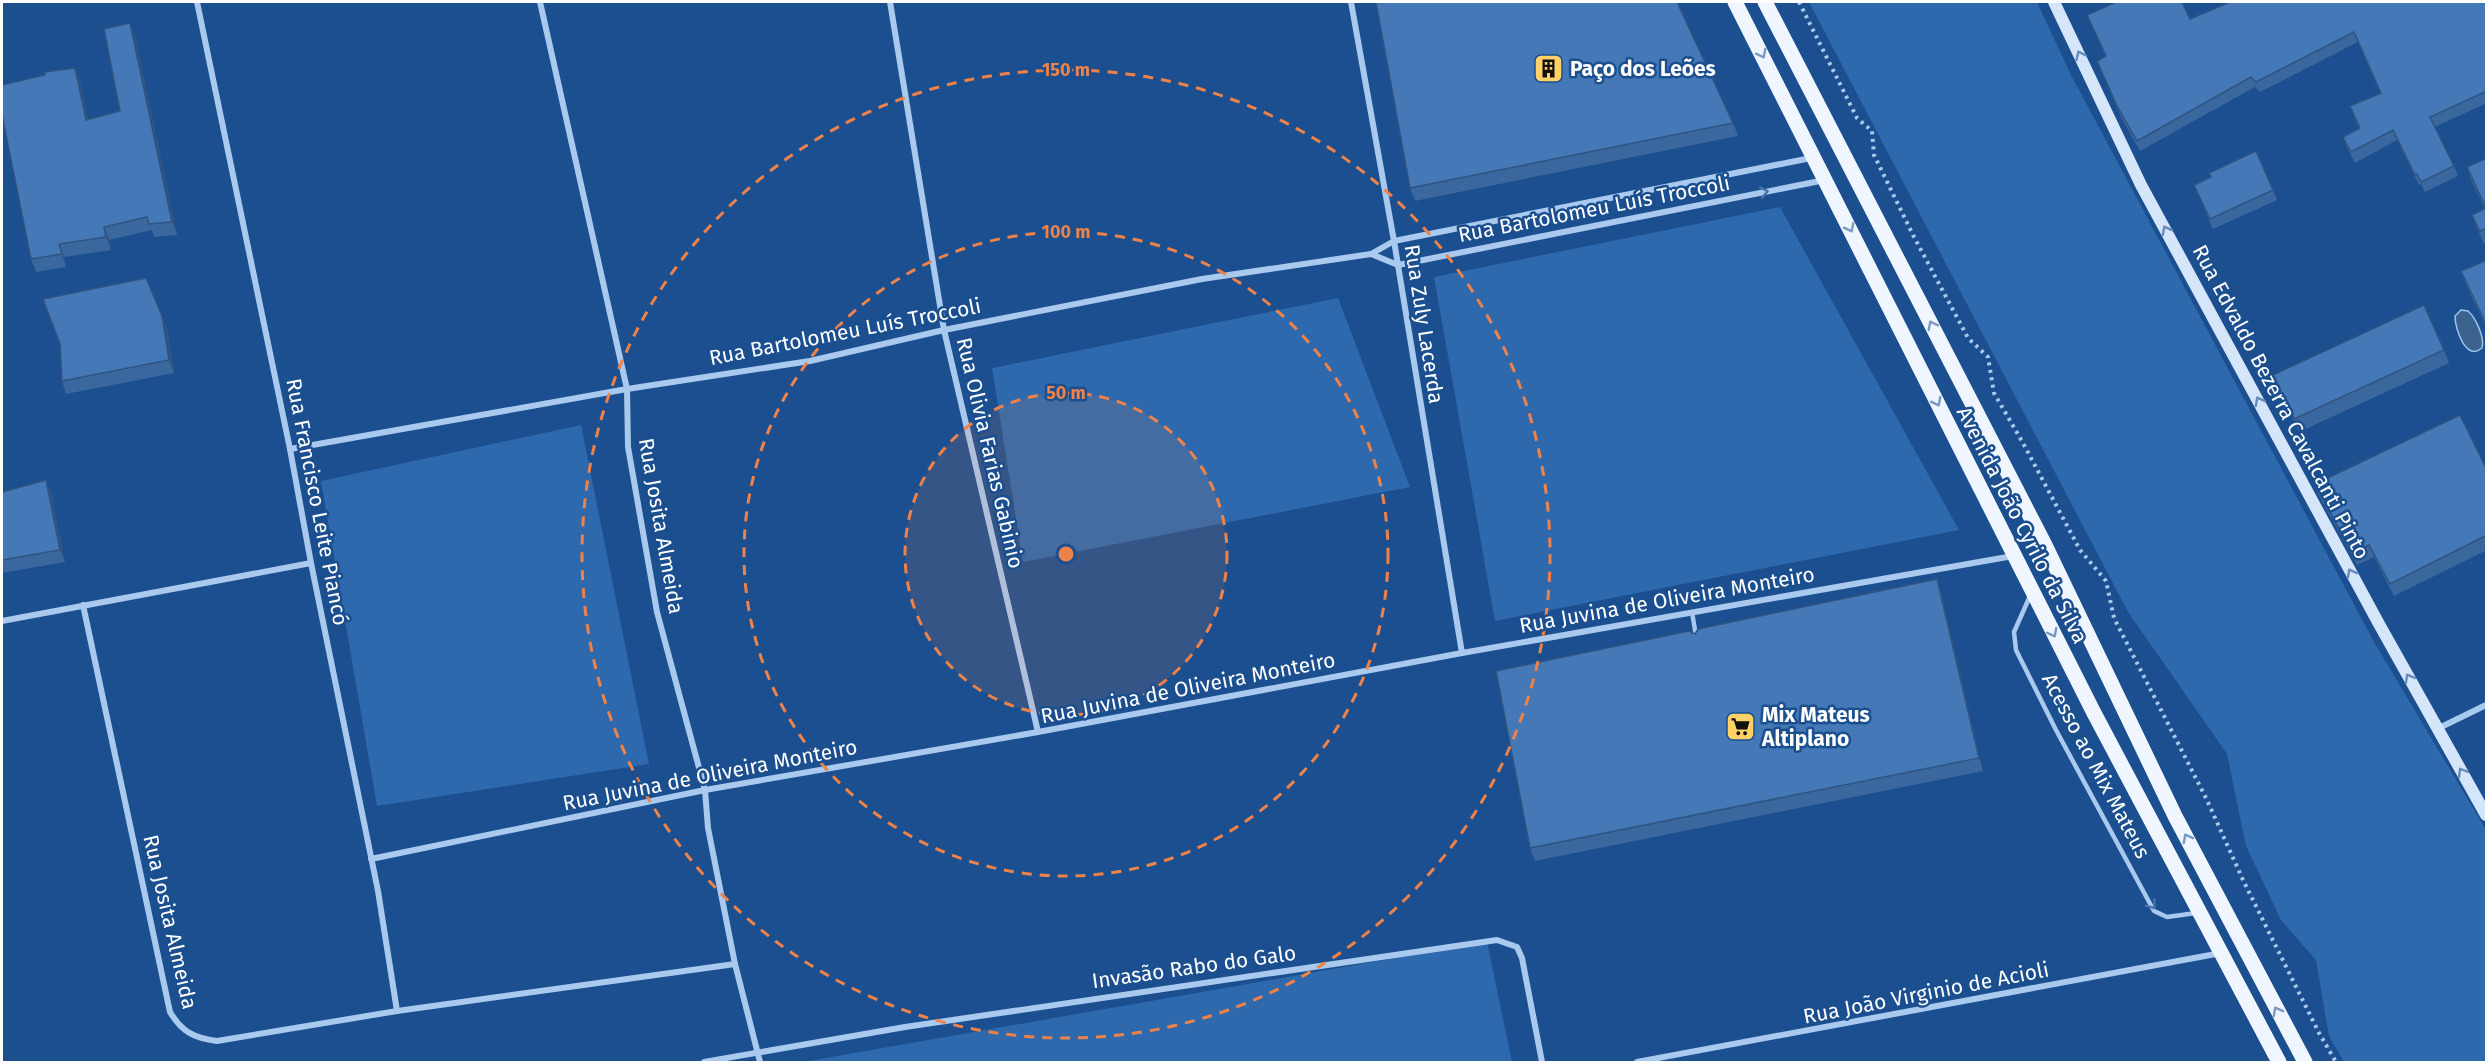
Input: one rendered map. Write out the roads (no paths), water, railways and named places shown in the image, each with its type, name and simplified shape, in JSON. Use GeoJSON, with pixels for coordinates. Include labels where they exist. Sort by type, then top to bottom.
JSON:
{"type":"FeatureCollection","features":[{"type":"Feature","properties":{"kind":"main road","name":"Avenida João Cyrilo da Silva"},"geometry":{"type":"LineString","coordinates":[[1735,2],[2094,714],[2279,1062]]}},
{"type":"Feature","properties":{"kind":"main road","name":"Avenida João Cyrilo da Silva"},"geometry":{"type":"LineString","coordinates":[[1765,2],[2045,545],[2175,816],[2305,1062]]}},
{"type":"Feature","properties":{"kind":"main road","name":"Rua Edvaldo Bezerra Cavalcanti Pinto"},"geometry":{"type":"LineString","coordinates":[[2054,2],[2141,185],[2437,729],[2487,814]]}},
{"type":"Feature","properties":{"kind":"street","name":"Rua Francisco Leite Piancó"},"geometry":{"type":"LineString","coordinates":[[197,2],[290,449],[378,891],[397,1011]]}},
{"type":"Feature","properties":{"kind":"street","name":"Rua Josita Almeida"},"geometry":{"type":"LineString","coordinates":[[540,2],[627,389],[628,447],[657,612],[705,790],[708,828],[735,964],[760,1062]]}},
{"type":"Feature","properties":{"kind":"street","name":"Rua Olivia Farias Gabinio"},"geometry":{"type":"LineString","coordinates":[[890,2],[944,330],[1038,732]]}},
{"type":"Feature","properties":{"kind":"street","name":"Rua Zuly Lacerda"},"geometry":{"type":"LineString","coordinates":[[1351,2],[1394,241],[1462,653]]}},
{"type":"Feature","properties":{"kind":"street","name":"Rua Bartolomeu Luís Troccoli"},"geometry":{"type":"LineString","coordinates":[[290,449],[627,389],[810,361],[944,330],[1202,279],[1371,254],[1394,241],[1814,157]]}},
{"type":"Feature","properties":{"kind":"street","name":"Rua Bartolomeu Luís Troccoli"},"geometry":{"type":"LineString","coordinates":[[1398,265],[1826,180]]}},
{"type":"Feature","properties":{"kind":"street"},"geometry":{"type":"LineString","coordinates":[[1371,254],[1398,265]]}},
{"type":"Feature","properties":{"kind":"street","name":"Rua Juvina de Oliveira Monteiro"},"geometry":{"type":"LineString","coordinates":[[371,859],[705,790],[2013,556]]}},
{"type":"Feature","properties":{"kind":"street"},"geometry":{"type":"LineString","coordinates":[[2,621],[311,562]]}},
{"type":"Feature","properties":{"kind":"street","name":"Rua Josita Almeida"},"geometry":{"type":"LineString","coordinates":[[83,605],[170,1012],[179,1026],[190,1035],[217,1041],[397,1011],[735,964]]}},
{"type":"Feature","properties":{"kind":"street"},"geometry":{"type":"LineString","coordinates":[[2437,729],[2487,705]]}},
{"type":"Feature","properties":{"kind":"street","name":"Invasão Rabo do Galo"},"geometry":{"type":"LineString","coordinates":[[704,1062],[906,1026],[1497,940],[1517,947],[1522,958],[1542,1062]]}},
{"type":"Feature","properties":{"kind":"street","name":"Rua João Virginio de Acioli"},"geometry":{"type":"LineString","coordinates":[[1637,1062],[2222,953]]}},
{"type":"Feature","properties":{"kind":"lane","name":"Acesso ao Mix Mateus"},"geometry":{"type":"LineString","coordinates":[[2032,591],[2014,632],[2016,650],[2056,730],[2154,911],[2167,918],[2200,912]]}},
{"type":"Feature","properties":{"kind":"lane"},"geometry":{"type":"LineString","coordinates":[[1692,612],[1698,643]]}},
{"type":"Feature","properties":{"kind":"place","name":"Paço dos Leões"},"geometry":{"type":"Point","coordinates":[1549,69]}},
{"type":"Feature","properties":{"kind":"place","name":"Mix Mateus Altiplano"},"geometry":{"type":"Point","coordinates":[1741,727]}}]}
